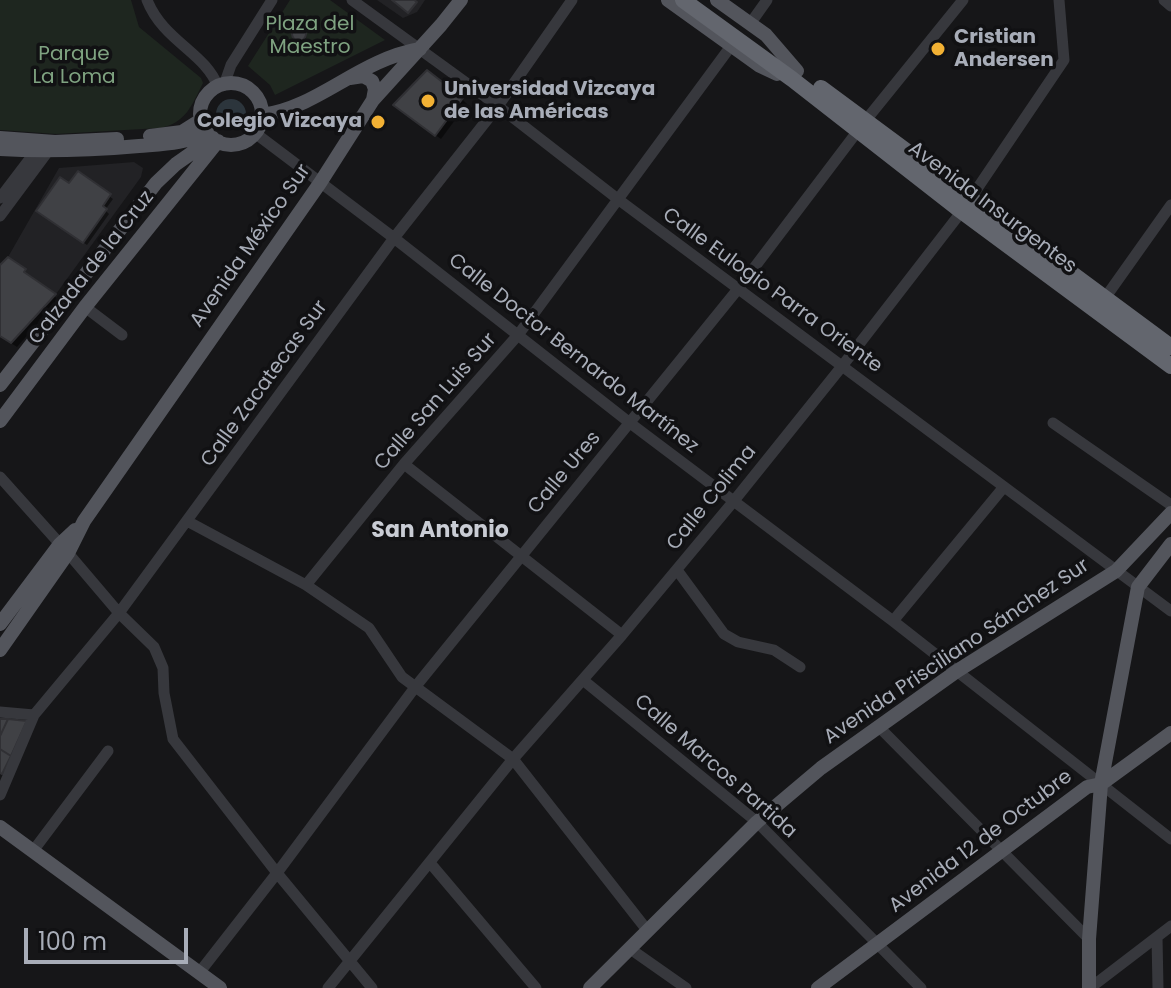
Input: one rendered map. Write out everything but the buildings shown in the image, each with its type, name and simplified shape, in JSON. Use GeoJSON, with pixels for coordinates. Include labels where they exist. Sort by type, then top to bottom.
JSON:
{"type":"FeatureCollection","features":[{"type":"Feature","properties":{"kind":"highway","name":"Avenida Insurgentes"},"geometry":{"type":"LineString","coordinates":[[683,0],[795,75]]}},
{"type":"Feature","properties":{"kind":"highway","name":"Avenida Insurgentes"},"geometry":{"type":"LineString","coordinates":[[700,0],[967,204],[1171,366]]}},
{"type":"Feature","properties":{"kind":"highway","name":"Avenida Insurgentes"},"geometry":{"type":"LineString","coordinates":[[967,204],[1171,347]]}},
{"type":"Feature","properties":{"kind":"main road","name":"Avenida México Sur"},"geometry":{"type":"LineString","coordinates":[[0,624],[84,521],[320,183],[373,100],[461,0]]}},
{"type":"Feature","properties":{"kind":"main road","name":"Avenida Insurgentes"},"geometry":{"type":"LineString","coordinates":[[668,0],[760,66],[795,75]]}},
{"type":"Feature","properties":{"kind":"main road","name":"Avenida Insurgentes"},"geometry":{"type":"LineString","coordinates":[[717,0],[777,46],[795,75]]}},
{"type":"Feature","properties":{"kind":"main road"},"geometry":{"type":"LineString","coordinates":[[262,115],[292,108],[392,55],[420,49]]}},
{"type":"Feature","properties":{"kind":"main road"},"geometry":{"type":"LineString","coordinates":[[342,80],[369,78],[374,84],[373,100]]}},
{"type":"Feature","properties":{"kind":"main road"},"geometry":{"type":"LineString","coordinates":[[0,149],[182,132],[210,133],[235,145],[245,142],[255,133],[262,115],[258,99],[251,90],[242,85],[221,86],[205,98],[201,107],[210,133]]}},
{"type":"Feature","properties":{"kind":"main road","name":"Calzada de la Cruz"},"geometry":{"type":"LineString","coordinates":[[0,421],[210,133]]}},
{"type":"Feature","properties":{"kind":"main road","name":"Calzada de la Cruz"},"geometry":{"type":"LineString","coordinates":[[0,385],[156,183],[210,133]]}},
{"type":"Feature","properties":{"kind":"main road"},"geometry":{"type":"LineString","coordinates":[[0,138],[43,147]]}},
{"type":"Feature","properties":{"kind":"main road"},"geometry":{"type":"LineString","coordinates":[[32,344],[50,354]]}},
{"type":"Feature","properties":{"kind":"main road","name":"Avenida Prisciliano Sánchez Sur"},"geometry":{"type":"LineString","coordinates":[[590,988],[757,822],[821,768],[957,671],[1116,571],[1171,513]]}},
{"type":"Feature","properties":{"kind":"main road"},"geometry":{"type":"LineString","coordinates":[[0,635],[84,521]]}},
{"type":"Feature","properties":{"kind":"main road"},"geometry":{"type":"LineString","coordinates":[[1090,988],[1089,939],[1101,784],[1138,587],[1171,544]]}},
{"type":"Feature","properties":{"kind":"main road","name":"Avenida México Sur"},"geometry":{"type":"LineString","coordinates":[[0,650],[64,548]]}},
{"type":"Feature","properties":{"kind":"main road","name":"Avenida 12 de Octubre"},"geometry":{"type":"LineString","coordinates":[[818,988],[1087,787],[1101,784],[1171,733]]}},
{"type":"Feature","properties":{"kind":"main road"},"geometry":{"type":"LineString","coordinates":[[0,827],[220,988]]}},
{"type":"Feature","properties":{"kind":"street"},"geometry":{"type":"LineString","coordinates":[[147,0],[157,21],[203,64],[221,86],[272,0]]}},
{"type":"Feature","properties":{"kind":"street","name":"Calle Eulogio Parra Oriente"},"geometry":{"type":"LineString","coordinates":[[352,0],[1171,611]]}},
{"type":"Feature","properties":{"kind":"street","name":"Calle Zacatecas Sur"},"geometry":{"type":"LineString","coordinates":[[0,795],[34,715],[119,613],[394,238],[498,106],[572,0]]}},
{"type":"Feature","properties":{"kind":"street"},"geometry":{"type":"LineString","coordinates":[[750,24],[767,0]]}},
{"type":"Feature","properties":{"kind":"street","name":"Calle Ures"},"geometry":{"type":"LineString","coordinates":[[199,973],[416,686],[738,289],[862,125],[963,0]]}},
{"type":"Feature","properties":{"kind":"street","name":"Calle Colima"},"geometry":{"type":"LineString","coordinates":[[328,988],[513,759],[733,502],[967,204],[1064,60],[1059,0]]}},
{"type":"Feature","properties":{"kind":"street"},"geometry":{"type":"LineString","coordinates":[[1164,0],[1171,6]]}},
{"type":"Feature","properties":{"kind":"street","name":"Calle San Luis Sur"},"geometry":{"type":"LineString","coordinates":[[306,585],[404,464],[518,335],[731,46]]}},
{"type":"Feature","properties":{"kind":"street","name":"Calle Doctor Bernardo Martínez"},"geometry":{"type":"LineString","coordinates":[[255,133],[733,502],[893,621],[1171,839]]}},
{"type":"Feature","properties":{"kind":"street"},"geometry":{"type":"LineString","coordinates":[[0,198],[43,147]]}},
{"type":"Feature","properties":{"kind":"street"},"geometry":{"type":"LineString","coordinates":[[0,216],[43,147]]}},
{"type":"Feature","properties":{"kind":"street"},"geometry":{"type":"LineString","coordinates":[[1105,298],[1171,205]]}},
{"type":"Feature","properties":{"kind":"street"},"geometry":{"type":"LineString","coordinates":[[85,307],[122,335]]}},
{"type":"Feature","properties":{"kind":"street"},"geometry":{"type":"LineString","coordinates":[[1053,423],[1171,505]]}},
{"type":"Feature","properties":{"kind":"street"},"geometry":{"type":"LineString","coordinates":[[404,464],[622,635]]}},
{"type":"Feature","properties":{"kind":"street"},"geometry":{"type":"LineString","coordinates":[[0,477],[119,613],[154,647],[163,668],[173,739],[277,873],[372,988]]}},
{"type":"Feature","properties":{"kind":"street"},"geometry":{"type":"LineString","coordinates":[[893,621],[1003,488]]}},
{"type":"Feature","properties":{"kind":"street"},"geometry":{"type":"LineString","coordinates":[[187,521],[306,585],[369,628],[402,677],[513,759],[647,930]]}},
{"type":"Feature","properties":{"kind":"street"},"geometry":{"type":"LineString","coordinates":[[677,570],[724,634],[738,642],[774,650],[800,667]]}},
{"type":"Feature","properties":{"kind":"street","name":"Calle Marcos Partida"},"geometry":{"type":"LineString","coordinates":[[583,680],[757,822],[921,988]]}},
{"type":"Feature","properties":{"kind":"street"},"geometry":{"type":"LineString","coordinates":[[0,712],[34,715]]}},
{"type":"Feature","properties":{"kind":"street"},"geometry":{"type":"LineString","coordinates":[[878,726],[1089,939]]}},
{"type":"Feature","properties":{"kind":"street"},"geometry":{"type":"LineString","coordinates":[[33,851],[108,751]]}},
{"type":"Feature","properties":{"kind":"street"},"geometry":{"type":"LineString","coordinates":[[431,864],[536,988]]}},
{"type":"Feature","properties":{"kind":"street"},"geometry":{"type":"LineString","coordinates":[[1090,988],[1171,926]]}},
{"type":"Feature","properties":{"kind":"street"},"geometry":{"type":"LineString","coordinates":[[1157,937],[1158,988]]}},
{"type":"Feature","properties":{"kind":"street"},"geometry":{"type":"LineString","coordinates":[[629,948],[686,988]]}},
{"type":"Feature","properties":{"kind":"shaded area"},"geometry":{"type":"Polygon","coordinates":[[[377,0],[425,0],[417,12],[403,18],[377,0]]]}},
{"type":"Feature","properties":{"kind":"shaded area"},"geometry":{"type":"Polygon","coordinates":[[[231,99],[242,103],[246,114],[242,125],[231,129],[220,125],[216,114],[220,103],[231,99]]]}},
{"type":"Feature","properties":{"kind":"shaded area"},"geometry":{"type":"Polygon","coordinates":[[[134,162],[143,168],[141,177],[56,294],[8,257],[59,168],[134,162]]]}},
{"type":"Feature","properties":{"kind":"green space","name":"Parque La Loma"},"geometry":{"type":"Polygon","coordinates":[[[0,0],[131,0],[139,27],[201,78],[203,83],[191,106],[169,126],[56,134],[0,130],[0,0]]]}},
{"type":"Feature","properties":{"kind":"green space","name":"Plaza del Maestro"},"geometry":{"type":"Polygon","coordinates":[[[290,0],[330,0],[385,40],[275,95],[270,85],[248,66],[290,0]]]}},
{"type":"Feature","properties":{"kind":"place","name":"Cristian Andersen"},"geometry":{"type":"Point","coordinates":[938,49]}},
{"type":"Feature","properties":{"kind":"place","name":"Universidad Vizcaya de las Américas"},"geometry":{"type":"Point","coordinates":[428,101]}},
{"type":"Feature","properties":{"kind":"place","name":"Colegio Vizcaya"},"geometry":{"type":"Point","coordinates":[378,122]}},
{"type":"Feature","properties":{"kind":"district","name":"San Antonio"},"geometry":{"type":"Point","coordinates":[440,531]}}]}
